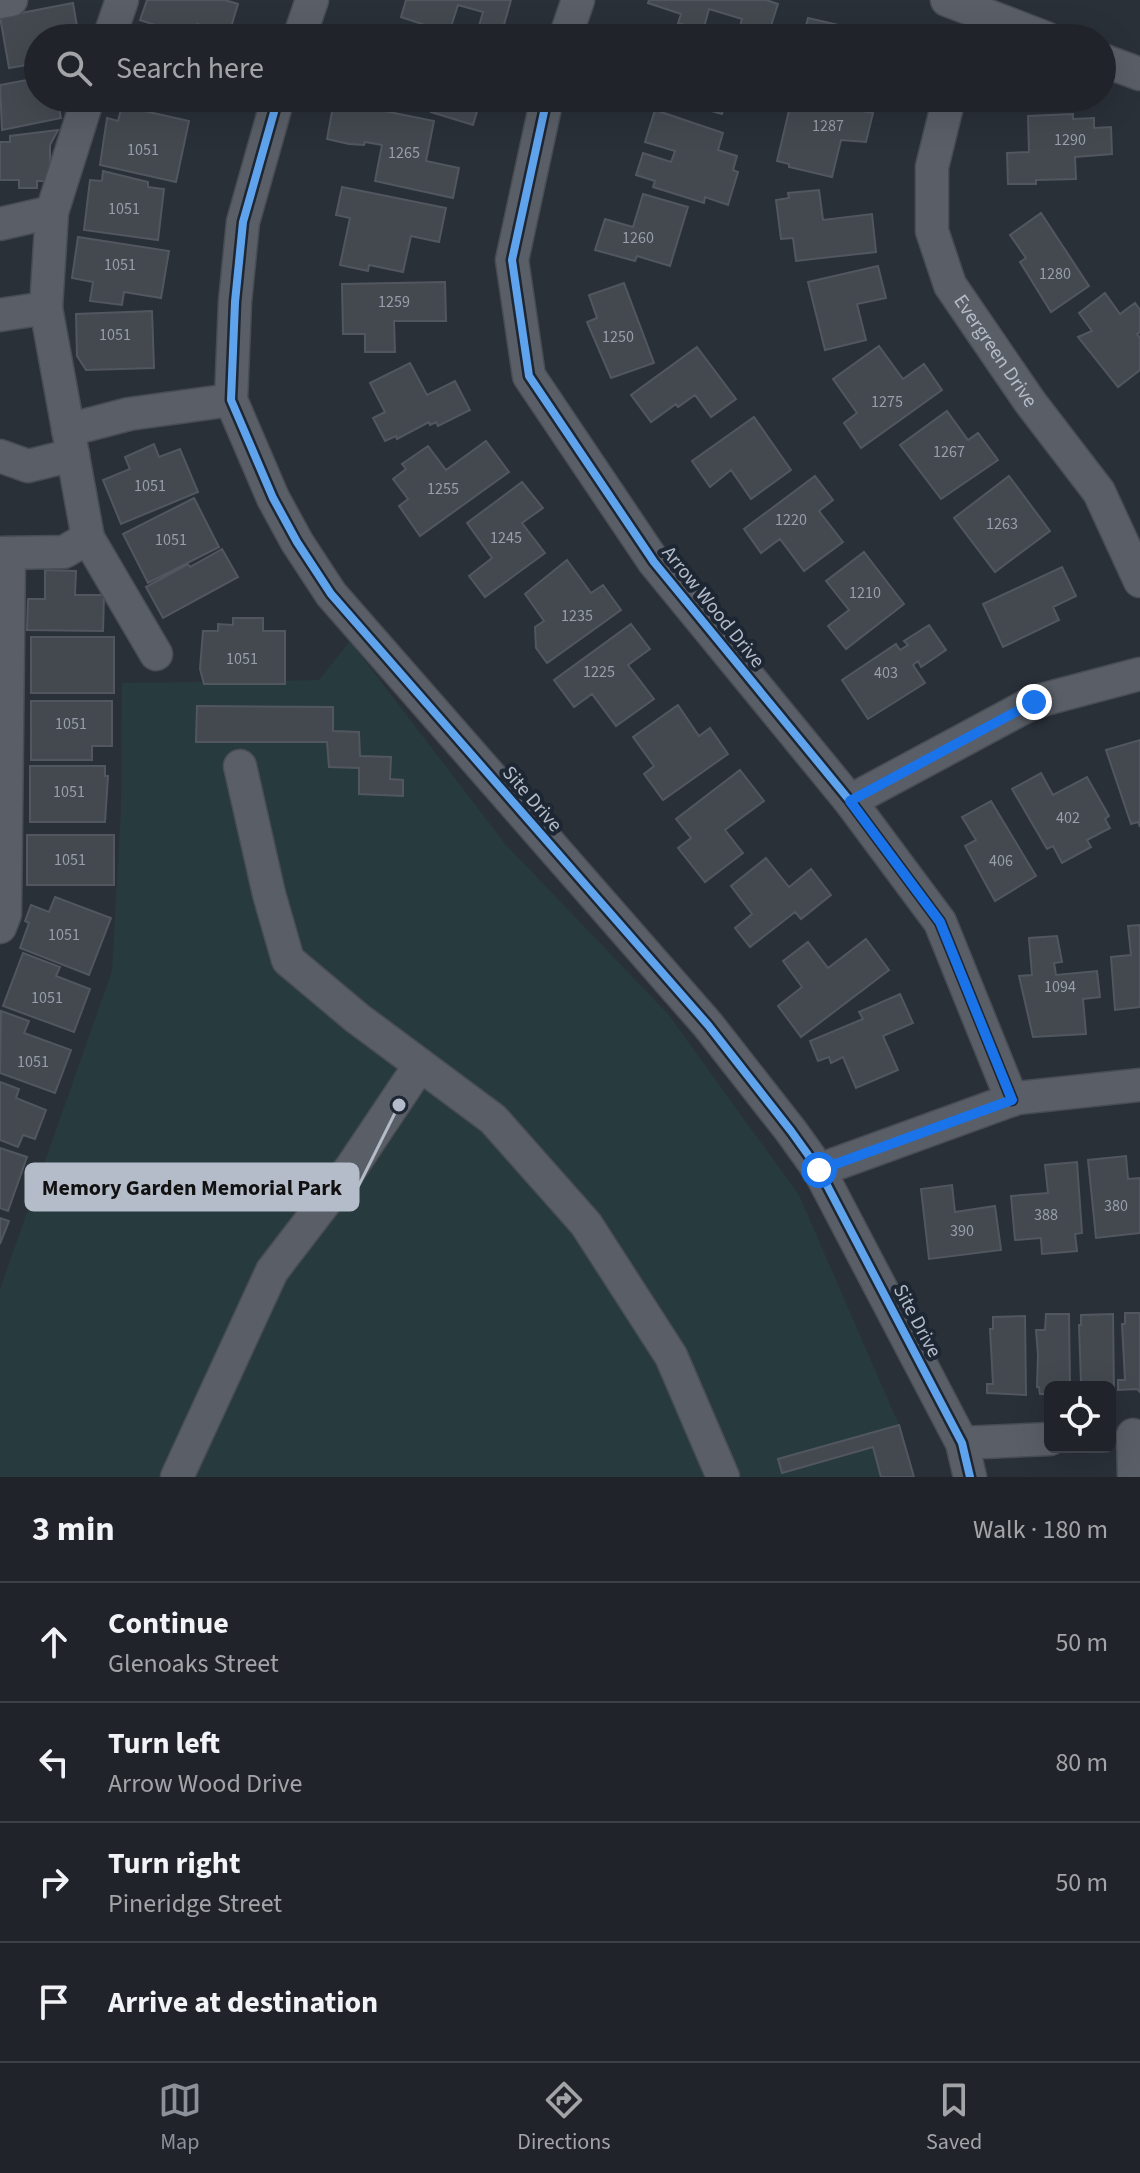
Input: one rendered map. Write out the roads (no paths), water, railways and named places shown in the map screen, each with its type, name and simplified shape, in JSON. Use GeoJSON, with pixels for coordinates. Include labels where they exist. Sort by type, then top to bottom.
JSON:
{"type":"FeatureCollection","features":[{"type":"Feature","properties":{"kind":"street"},"geometry":{"type":"LineString","coordinates":[[0,2],[11,0]]}},
{"type":"Feature","properties":{"kind":"street"},"geometry":{"type":"LineString","coordinates":[[114,24],[122,0]]}},
{"type":"Feature","properties":{"kind":"street"},"geometry":{"type":"LineString","coordinates":[[304,24],[312,0]]}},
{"type":"Feature","properties":{"kind":"street"},"geometry":{"type":"LineString","coordinates":[[570,24],[578,0]]}},
{"type":"Feature","properties":{"kind":"street"},"geometry":{"type":"LineString","coordinates":[[964,12],[1002,24]]}},
{"type":"Feature","properties":{"kind":"street"},"geometry":{"type":"LineString","coordinates":[[1116,65],[1140,74]]}},
{"type":"Feature","properties":{"kind":"street"},"geometry":{"type":"LineString","coordinates":[[84,112],[52,212],[46,308],[88,538],[156,654]]}},
{"type":"Feature","properties":{"kind":"street","name":"Site Drive"},"geometry":{"type":"LineString","coordinates":[[274,112],[243,222],[235,302],[231,400],[273,498],[331,594],[708,1025],[819,1170],[962,1443],[970,1477]]}},
{"type":"Feature","properties":{"kind":"street","name":"Arrow Wood Drive"},"geometry":{"type":"LineString","coordinates":[[544,112],[512,260],[529,376],[654,562],[850,801],[940,922],[1012,1100]]}},
{"type":"Feature","properties":{"kind":"street","name":"Evergreen Drive"},"geometry":{"type":"LineString","coordinates":[[946,112],[932,167],[932,231],[950,285],[1030,402],[1099,492],[1140,581]]}},
{"type":"Feature","properties":{"kind":"street"},"geometry":{"type":"LineString","coordinates":[[0,224],[52,212]]}},
{"type":"Feature","properties":{"kind":"street"},"geometry":{"type":"LineString","coordinates":[[0,315],[46,308]]}},
{"type":"Feature","properties":{"kind":"street"},"geometry":{"type":"LineString","coordinates":[[0,456],[28,466],[129,414],[231,400]]}},
{"type":"Feature","properties":{"kind":"street"},"geometry":{"type":"LineString","coordinates":[[0,927],[5,914],[4,553],[64,552],[88,538]]}},
{"type":"Feature","properties":{"kind":"street"},"geometry":{"type":"LineString","coordinates":[[850,801],[1034,702],[1140,674]]}},
{"type":"Feature","properties":{"kind":"street"},"geometry":{"type":"LineString","coordinates":[[240,766],[269,894],[288,960],[357,1018],[493,1119],[586,1224],[671,1356],[723,1477]]}},
{"type":"Feature","properties":{"kind":"street"},"geometry":{"type":"LineString","coordinates":[[177,1477],[272,1271],[351,1168],[420,1065]]}},
{"type":"Feature","properties":{"kind":"street"},"geometry":{"type":"LineString","coordinates":[[819,1170],[1012,1100],[1140,1085]]}},
{"type":"Feature","properties":{"kind":"street"},"geometry":{"type":"LineString","coordinates":[[1128,1435],[1134,1477]]}},
{"type":"Feature","properties":{"kind":"street"},"geometry":{"type":"LineString","coordinates":[[962,1443],[1044,1439]]}},
{"type":"Feature","properties":{"kind":"place","name":"Memory Garden Memorial Park"},"geometry":{"type":"Point","coordinates":[399,1105]}}]}
